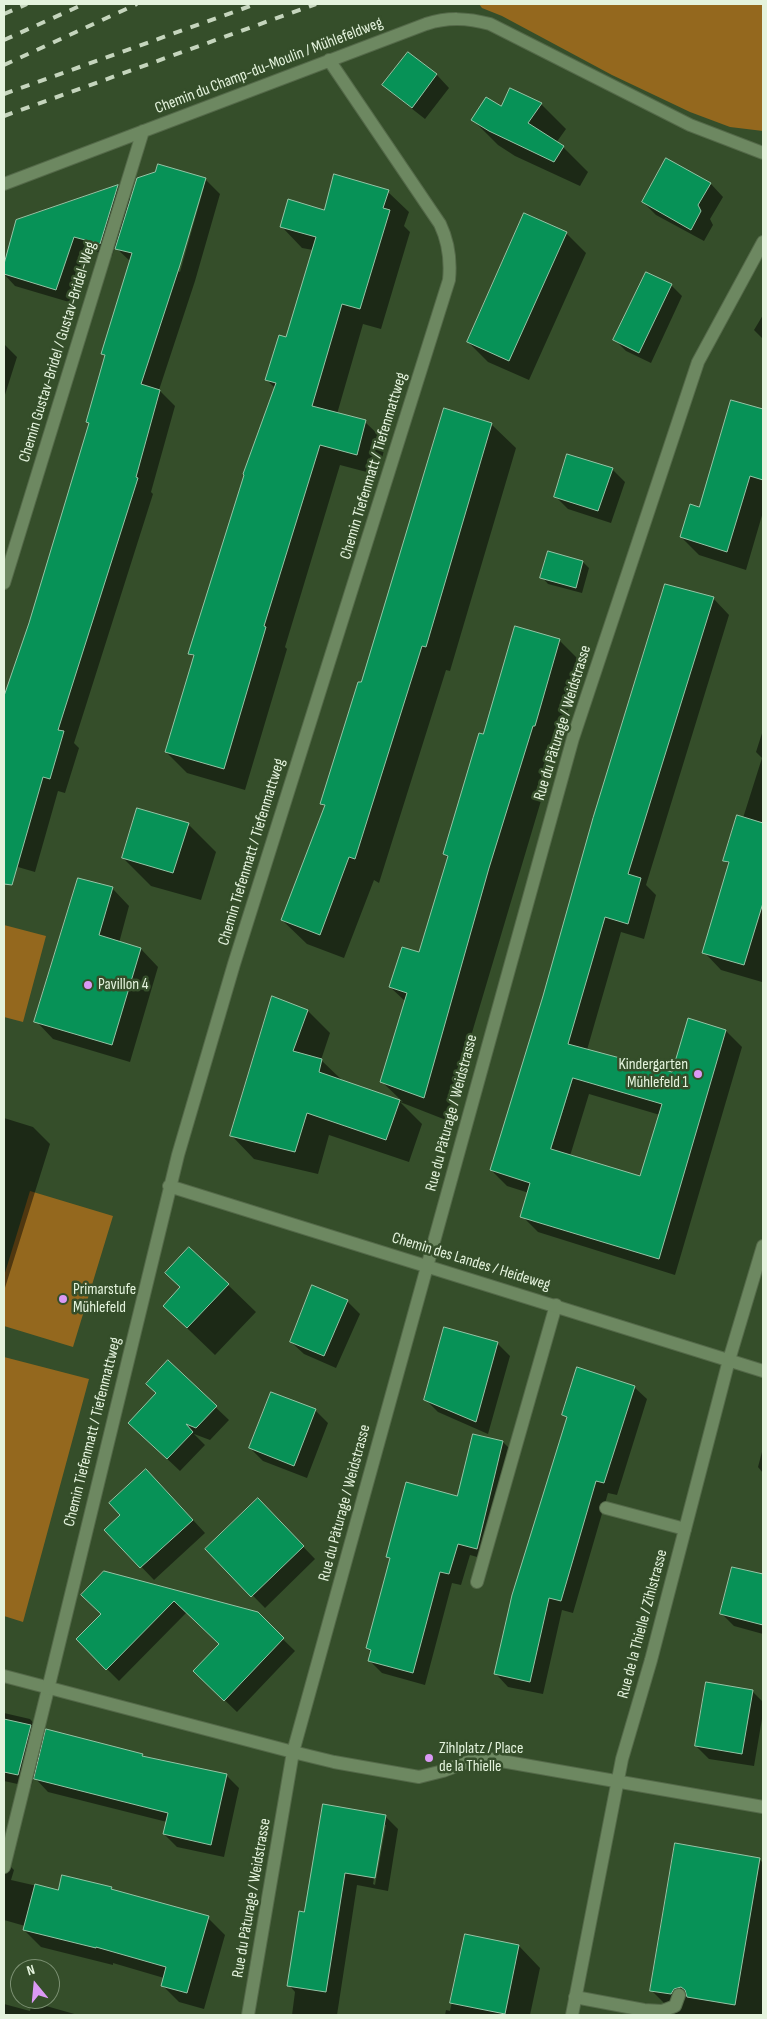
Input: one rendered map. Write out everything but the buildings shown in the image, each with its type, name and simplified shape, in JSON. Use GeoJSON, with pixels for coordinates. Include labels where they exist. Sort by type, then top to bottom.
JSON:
{"type":"FeatureCollection","features":[{"type":"Feature","properties":{"kind":"street","name":"Chemin du Champ-du-Moulin / Mühlefeldweg"},"geometry":{"type":"LineString","coordinates":[[4,184],[438,20],[460,18],[490,24],[690,125],[763,153]]}},
{"type":"Feature","properties":{"kind":"street","name":"Chemin Tiefenmatt / Tiefenmattweg"},"geometry":{"type":"LineString","coordinates":[[4,1867],[169,1186],[237,954],[449,280],[450,257],[440,224],[330,60]]}},
{"type":"Feature","properties":{"kind":"street","name":"Chemin Gustav-Bridel / Gustav-Bridel-Weg"},"geometry":{"type":"LineString","coordinates":[[4,583],[143,131]]}},
{"type":"Feature","properties":{"kind":"street","name":"Rue du Pâturage / Weidstrasse"},"geometry":{"type":"LineString","coordinates":[[248,2015],[293,1752],[573,738],[698,362],[763,242]]}},
{"type":"Feature","properties":{"kind":"street","name":"Chemin des Landes / Heideweg"},"geometry":{"type":"LineString","coordinates":[[169,1186],[763,1371]]}},
{"type":"Feature","properties":{"kind":"street","name":"Rue de la Thielle / Zihlstrasse"},"geometry":{"type":"LineString","coordinates":[[572,2015],[617,1782],[651,1660],[729,1360],[763,1246]]}},
{"type":"Feature","properties":{"kind":"street"},"geometry":{"type":"LineString","coordinates":[[477,1582],[556,1306]]}},
{"type":"Feature","properties":{"kind":"street"},"geometry":{"type":"LineString","coordinates":[[606,1508],[685,1529]]}},
{"type":"Feature","properties":{"kind":"street"},"geometry":{"type":"LineString","coordinates":[[4,1676],[334,1762],[419,1777],[473,1760],[490,1759],[763,1807]]}},
{"type":"Feature","properties":{"kind":"street"},"geometry":{"type":"LineString","coordinates":[[575,1997],[644,2010],[662,2011],[675,2006],[678,1995]]}},
{"type":"Feature","properties":{"kind":"shaded area"},"geometry":{"type":"Polygon","coordinates":[[[479,4],[763,4],[763,131],[730,127],[690,112],[612,75],[502,16],[482,8],[479,4]]]}},
{"type":"Feature","properties":{"kind":"shaded area"},"geometry":{"type":"Polygon","coordinates":[[[4,925],[46,936],[23,1022],[4,1017],[4,925]]]}},
{"type":"Feature","properties":{"kind":"shaded area"},"geometry":{"type":"Polygon","coordinates":[[[30,1191],[113,1216],[73,1347],[4,1326],[4,1276],[30,1191]]]}},
{"type":"Feature","properties":{"kind":"shaded area"},"geometry":{"type":"Polygon","coordinates":[[[4,1357],[89,1379],[23,1622],[4,1616],[4,1357]]]}},
{"type":"Feature","properties":{"kind":"railway"},"geometry":{"type":"LineString","coordinates":[[4,14],[27,4]]}},
{"type":"Feature","properties":{"kind":"railway"},"geometry":{"type":"LineString","coordinates":[[4,40],[84,4]]}},
{"type":"Feature","properties":{"kind":"railway"},"geometry":{"type":"LineString","coordinates":[[4,65],[137,4]]}},
{"type":"Feature","properties":{"kind":"railway"},"geometry":{"type":"LineString","coordinates":[[4,94],[256,4]]}},
{"type":"Feature","properties":{"kind":"railway"},"geometry":{"type":"LineString","coordinates":[[4,116],[316,4]]}},
{"type":"Feature","properties":{"kind":"place","name":"Pavillon 4"},"geometry":{"type":"Point","coordinates":[88,985]}},
{"type":"Feature","properties":{"kind":"place","name":"Kindergarten Mühlefeld 1"},"geometry":{"type":"Point","coordinates":[698,1074]}},
{"type":"Feature","properties":{"kind":"place","name":"Primarstufe Mühlefeld"},"geometry":{"type":"Point","coordinates":[63,1299]}},
{"type":"Feature","properties":{"kind":"place","name":"Zihlplatz / Place de la Thielle"},"geometry":{"type":"Point","coordinates":[429,1758]}}]}
